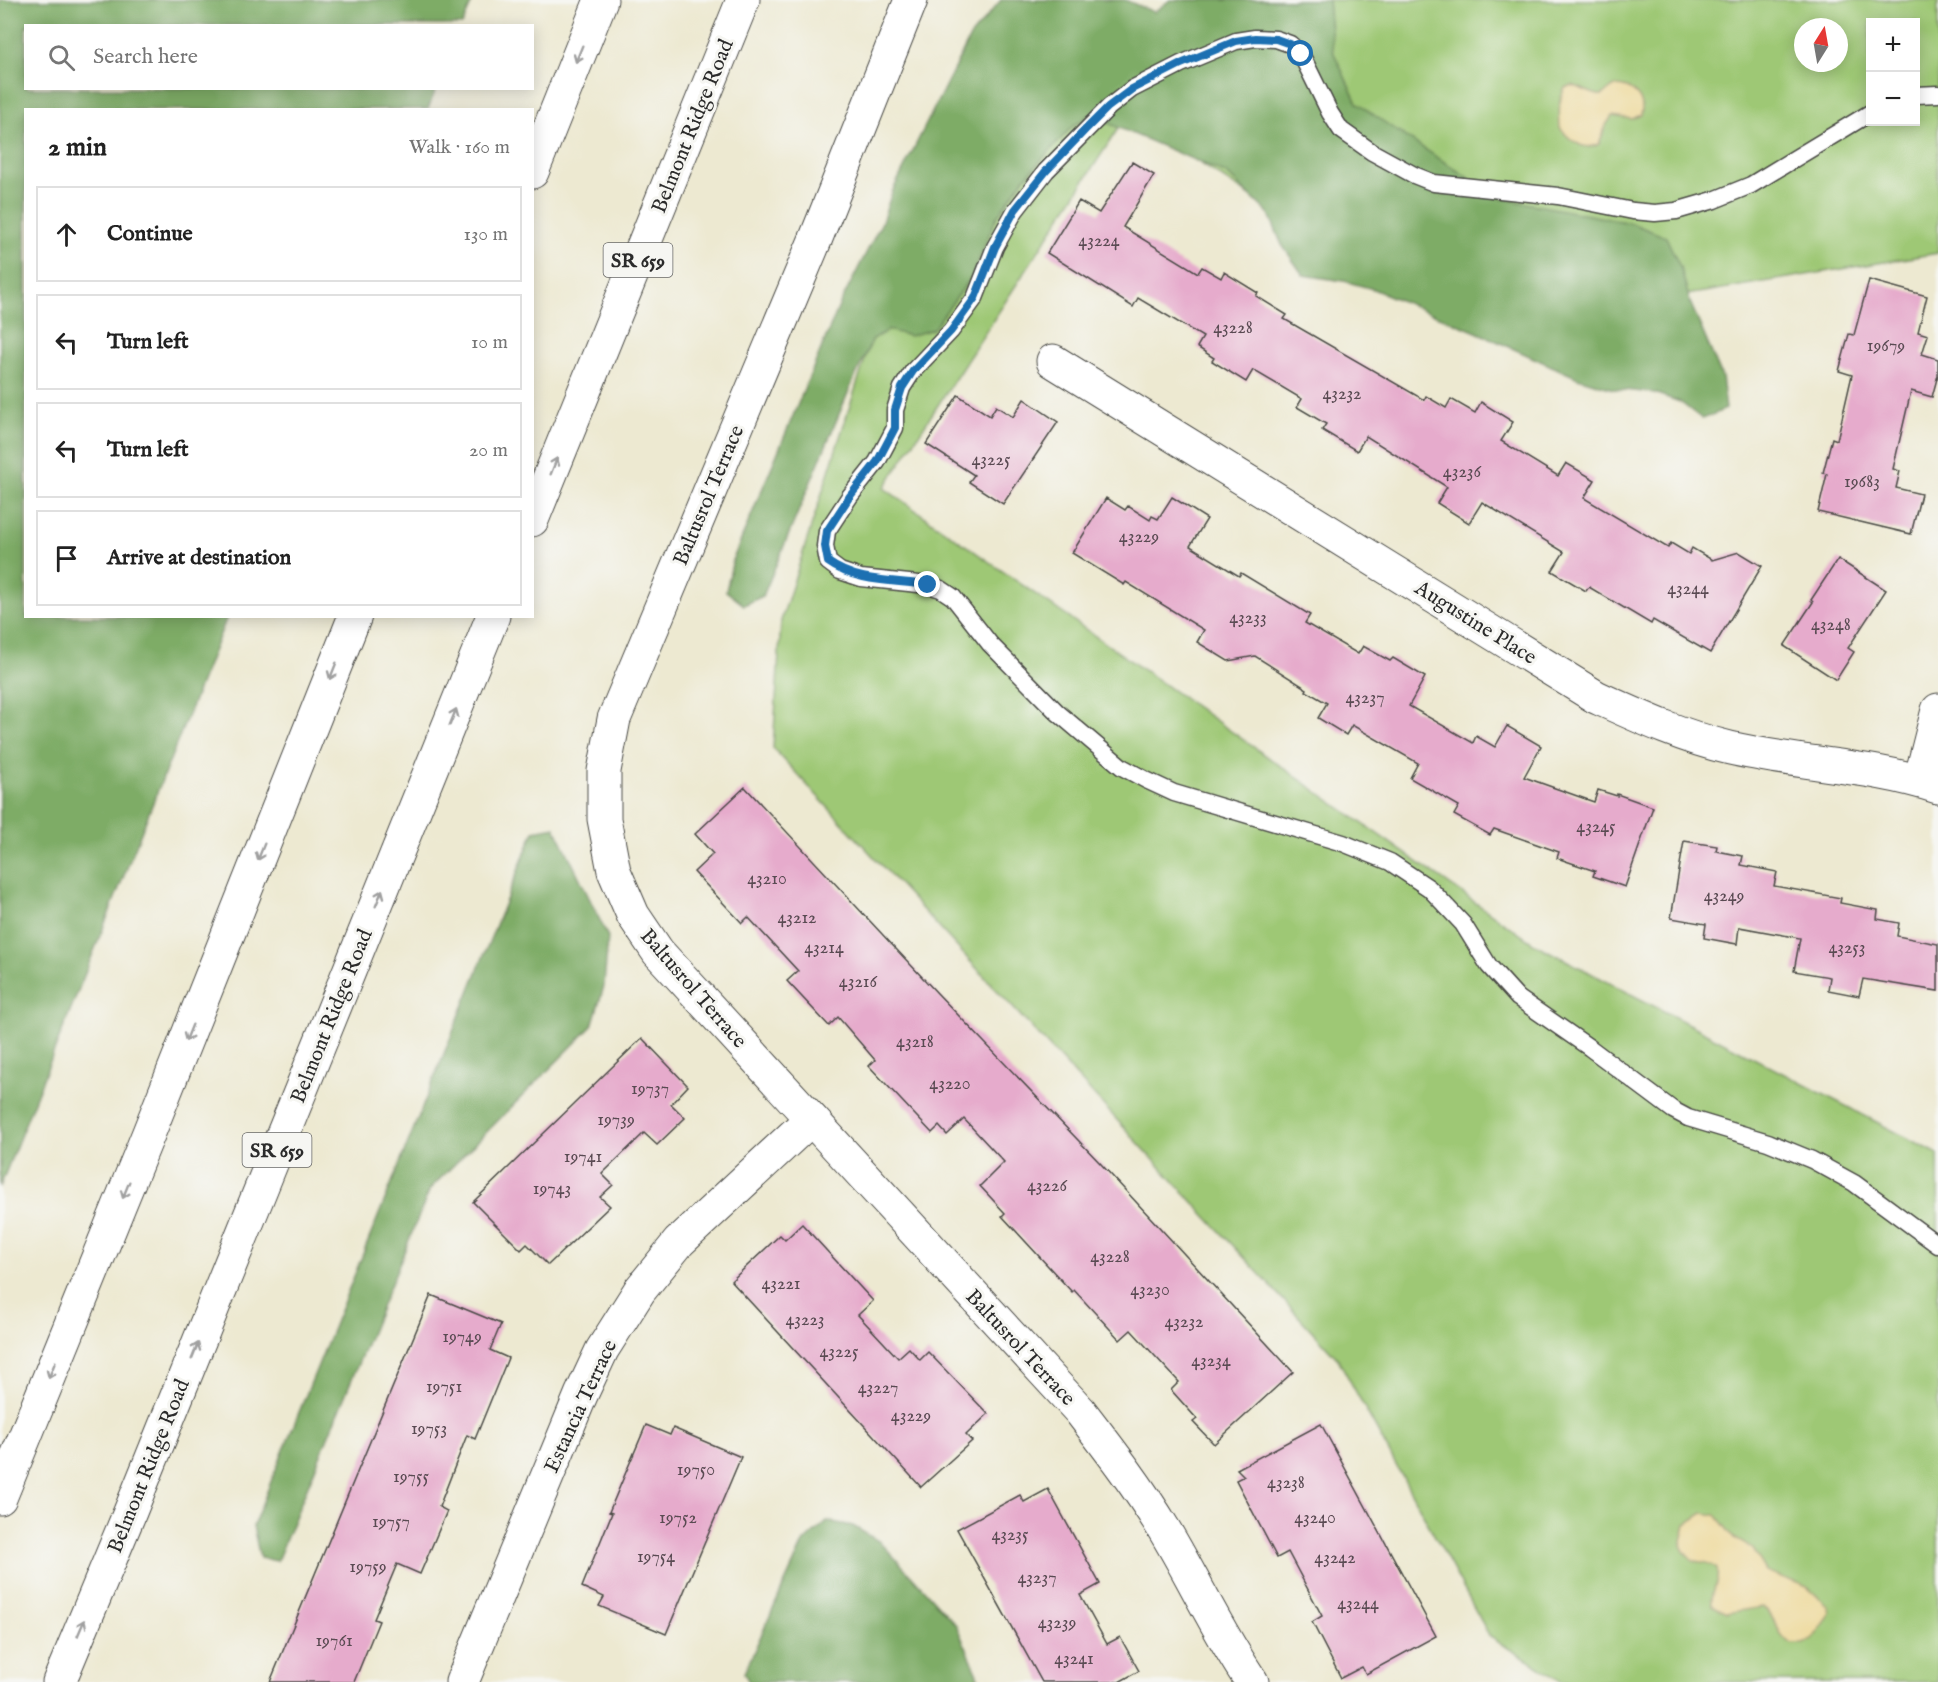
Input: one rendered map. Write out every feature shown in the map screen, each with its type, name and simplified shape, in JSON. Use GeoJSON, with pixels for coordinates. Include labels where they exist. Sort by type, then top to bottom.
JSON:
{"type":"FeatureCollection","features":[{"type":"Feature","properties":{"kind":"street"},"geometry":{"type":"LineString","coordinates":[[534,167],[601,0]]}},
{"type":"Feature","properties":{"kind":"street","name":"Belmont Ridge Road"},"geometry":{"type":"LineString","coordinates":[[534,515],[743,0]]}},
{"type":"Feature","properties":{"kind":"street","name":"Baltusrol Terrace"},"geometry":{"type":"LineString","coordinates":[[911,0],[811,249],[614,719],[604,771],[604,819],[614,871],[633,915],[658,952],[1080,1411],[1126,1469],[1165,1531],[1229,1647],[1252,1682]]}},
{"type":"Feature","properties":{"kind":"street","name":"Augustine Place"},"geometry":{"type":"LineString","coordinates":[[1053,361],[1596,696],[1659,726],[1728,748],[1801,762],[1883,772],[1929,784]]}},
{"type":"Feature","properties":{"kind":"street"},"geometry":{"type":"LineString","coordinates":[[0,1498],[354,618]]}},
{"type":"Feature","properties":{"kind":"street","name":"Belmont Ridge Road"},"geometry":{"type":"LineString","coordinates":[[58,1682],[134,1501],[492,618]]}},
{"type":"Feature","properties":{"kind":"street"},"geometry":{"type":"LineString","coordinates":[[1929,784],[1938,710]]}},
{"type":"Feature","properties":{"kind":"street","name":"Estancia Terrace"},"geometry":{"type":"LineString","coordinates":[[462,1682],[581,1395],[602,1350],[640,1290],[679,1242],[811,1119]]}},
{"type":"Feature","properties":{"kind":"lane"},"geometry":{"type":"LineString","coordinates":[[1866,115],[1751,184],[1714,200],[1676,211],[1655,213],[1633,211],[1558,196],[1434,183],[1424,179],[1372,152],[1341,130],[1330,113],[1309,66],[1290,44],[1276,39],[1255,38],[1236,41],[1181,64],[1132,89],[1108,107],[1028,193],[1005,227],[975,298],[951,331],[913,371],[902,388],[895,410],[895,428],[877,462],[837,514],[827,531],[825,546],[828,562],[840,571],[861,578],[928,585],[953,597],[990,644],[1057,712],[1122,767],[1174,793],[1351,845],[1410,874],[1444,902],[1463,924],[1495,974],[1518,998],[1654,1096],[1688,1118],[1768,1142],[1812,1160],[1854,1183],[1938,1245]]}},
{"type":"Feature","properties":{"kind":"lane"},"geometry":{"type":"LineString","coordinates":[[1920,95],[1938,94]]}},
{"type":"Feature","properties":{"kind":"green space"},"geometry":{"type":"Polygon","coordinates":[[[0,0],[473,0],[462,24],[24,24],[24,90],[436,90],[428,108],[24,108],[24,618],[227,618],[0,1187],[0,0]]]}},
{"type":"Feature","properties":{"kind":"green space"},"geometry":{"type":"Polygon","coordinates":[[[1001,0],[1125,0],[1154,12],[1170,0],[1328,0],[1333,51],[1357,103],[1499,198],[1631,223],[1666,237],[1681,269],[1690,302],[1722,377],[1726,409],[1702,419],[1680,402],[1654,393],[1613,389],[1578,378],[1373,289],[1344,281],[1303,275],[1282,245],[1269,214],[1227,174],[1089,115],[1072,127],[1021,182],[996,218],[971,278],[933,329],[910,336],[888,330],[873,339],[853,381],[763,596],[744,605],[726,591],[733,559],[839,306],[882,222],[892,192],[970,37],[1001,0]]]}},
{"type":"Feature","properties":{"kind":"green space"},"geometry":{"type":"Polygon","coordinates":[[[1186,0],[1938,0],[1938,253],[1482,329],[1373,277],[1127,115],[884,488],[1533,943],[1938,1154],[1938,1682],[1563,1682],[1490,1637],[1338,1359],[773,748],[781,621],[913,209],[1186,0]]]}},
{"type":"Feature","properties":{"kind":"green space"},"geometry":{"type":"Polygon","coordinates":[[[555,827],[608,937],[604,986],[592,1026],[430,1189],[277,1561],[260,1558],[253,1526],[534,831],[555,827]]]}},
{"type":"Feature","properties":{"kind":"green space"},"geometry":{"type":"Polygon","coordinates":[[[827,1521],[853,1526],[880,1542],[912,1576],[956,1625],[978,1674],[978,1682],[749,1682],[744,1673],[803,1543],[827,1521]]]}},
{"type":"Feature","properties":{"kind":"sand"},"geometry":{"type":"Polygon","coordinates":[[[1572,85],[1599,95],[1615,86],[1627,88],[1639,98],[1641,115],[1632,119],[1612,116],[1599,144],[1588,147],[1578,144],[1560,128],[1561,98],[1565,88],[1572,85]]]}},
{"type":"Feature","properties":{"kind":"sand"},"geometry":{"type":"Polygon","coordinates":[[[1703,1513],[1716,1515],[1734,1538],[1753,1549],[1766,1571],[1807,1587],[1828,1606],[1830,1612],[1828,1618],[1812,1640],[1803,1644],[1791,1644],[1782,1635],[1767,1610],[1762,1607],[1727,1613],[1712,1605],[1717,1569],[1708,1563],[1689,1557],[1681,1545],[1686,1524],[1703,1513]]]}},
{"type":"Feature","properties":{"kind":"building"},"geometry":{"type":"Polygon","coordinates":[[[1132,162],[1154,175],[1123,227],[1198,273],[1202,267],[1221,278],[1224,272],[1258,293],[1256,296],[1287,315],[1284,319],[1424,400],[1426,396],[1446,408],[1451,399],[1475,413],[1481,402],[1513,422],[1501,441],[1558,476],[1566,463],[1595,480],[1584,498],[1668,548],[1671,543],[1689,554],[1692,548],[1712,560],[1739,552],[1762,566],[1710,653],[1653,620],[1651,624],[1589,587],[1586,591],[1552,571],[1564,552],[1482,502],[1469,523],[1437,503],[1447,487],[1366,436],[1357,451],[1322,430],[1326,424],[1297,407],[1302,399],[1253,370],[1246,382],[1212,361],[1214,358],[1197,347],[1203,337],[1138,298],[1133,307],[1047,253],[1079,201],[1099,213],[1132,162]]]}},
{"type":"Feature","properties":{"kind":"building"},"geometry":{"type":"Polygon","coordinates":[[[1869,280],[1927,296],[1918,332],[1928,335],[1922,354],[1938,359],[1938,375],[1932,397],[1911,391],[1893,469],[1900,471],[1896,488],[1921,494],[1911,534],[1818,512],[1827,474],[1823,473],[1832,438],[1837,440],[1852,375],[1839,371],[1849,334],[1854,335],[1869,280]]]}},
{"type":"Feature","properties":{"kind":"building"},"geometry":{"type":"Polygon","coordinates":[[[958,395],[990,416],[996,406],[1013,417],[1024,399],[1058,422],[1003,504],[969,482],[974,475],[926,444],[958,395]]]}},
{"type":"Feature","properties":{"kind":"building"},"geometry":{"type":"Polygon","coordinates":[[[1172,497],[1207,519],[1190,546],[1239,576],[1241,573],[1310,615],[1305,623],[1358,654],[1363,646],[1390,661],[1393,658],[1425,677],[1409,706],[1473,743],[1476,736],[1495,747],[1507,726],[1541,746],[1524,777],[1594,802],[1598,790],[1653,807],[1625,887],[1593,876],[1595,871],[1557,858],[1559,852],[1494,829],[1490,835],[1454,815],[1459,806],[1410,778],[1418,763],[1352,725],[1346,735],[1318,718],[1327,703],[1306,691],[1307,689],[1255,656],[1228,661],[1197,642],[1204,630],[1126,582],[1124,585],[1072,553],[1106,498],[1125,510],[1128,506],[1150,520],[1152,516],[1158,519],[1172,497]]]}},
{"type":"Feature","properties":{"kind":"building"},"geometry":{"type":"Polygon","coordinates":[[[1838,559],[1886,590],[1848,648],[1854,652],[1836,680],[1784,646],[1838,559]]]}},
{"type":"Feature","properties":{"kind":"building"},"geometry":{"type":"Polygon","coordinates":[[[745,787],[937,993],[1101,1164],[1293,1372],[1214,1444],[1193,1422],[1197,1419],[1171,1390],[1179,1382],[1131,1330],[1120,1340],[1002,1216],[1005,1213],[980,1186],[1004,1162],[964,1119],[947,1135],[939,1126],[932,1133],[869,1066],[875,1060],[838,1017],[829,1026],[787,981],[798,971],[748,917],[742,923],[694,872],[713,854],[695,834],[745,787]]]}},
{"type":"Feature","properties":{"kind":"building"},"geometry":{"type":"Polygon","coordinates":[[[1684,841],[1717,846],[1716,851],[1743,856],[1741,865],[1777,872],[1774,886],[1841,898],[1840,903],[1878,910],[1877,919],[1899,923],[1897,936],[1938,944],[1938,991],[1863,979],[1859,996],[1828,990],[1830,977],[1794,971],[1800,938],[1739,927],[1737,944],[1704,938],[1706,924],[1671,918],[1684,841]]]}},
{"type":"Feature","properties":{"kind":"building"},"geometry":{"type":"Polygon","coordinates":[[[642,1038],[688,1086],[671,1104],[685,1118],[657,1145],[644,1133],[602,1174],[613,1185],[600,1197],[610,1206],[548,1265],[527,1244],[521,1250],[473,1202],[642,1038]]]}},
{"type":"Feature","properties":{"kind":"building"},"geometry":{"type":"Polygon","coordinates":[[[802,1224],[873,1301],[858,1315],[898,1358],[909,1348],[920,1360],[928,1352],[988,1414],[966,1435],[972,1441],[921,1487],[731,1281],[780,1235],[785,1240],[802,1224]]]}},
{"type":"Feature","properties":{"kind":"building"},"geometry":{"type":"Polygon","coordinates":[[[431,1295],[501,1324],[490,1350],[508,1358],[475,1439],[467,1435],[439,1507],[447,1511],[420,1574],[397,1564],[374,1619],[379,1621],[354,1682],[270,1682],[431,1295]]]}},
{"type":"Feature","properties":{"kind":"building"},"geometry":{"type":"Polygon","coordinates":[[[1321,1424],[1436,1636],[1366,1674],[1362,1667],[1341,1678],[1312,1622],[1322,1616],[1288,1552],[1277,1558],[1236,1480],[1244,1476],[1237,1469],[1321,1424]]]}},
{"type":"Feature","properties":{"kind":"building"},"geometry":{"type":"Polygon","coordinates":[[[646,1425],[670,1435],[673,1428],[741,1457],[666,1634],[599,1606],[604,1597],[582,1587],[612,1513],[609,1512],[646,1425]]]}},
{"type":"Feature","properties":{"kind":"building"},"geometry":{"type":"Polygon","coordinates":[[[1048,1489],[1100,1584],[1080,1595],[1107,1644],[1120,1637],[1139,1671],[1119,1682],[1042,1682],[957,1529],[1020,1495],[1024,1502],[1048,1489]]]}},
{"type":"Feature","properties":{"kind":"route"},"geometry":{"type":"LineString","coordinates":[[928,585],[861,578],[840,571],[828,562],[825,546],[827,531],[863,478],[877,462],[895,428],[895,410],[902,388],[913,371],[951,331],[975,298],[995,247],[1015,210],[1046,171],[1085,130],[1108,107],[1132,89],[1181,64],[1236,41],[1255,38],[1276,39],[1290,44],[1301,54]]}}]}
